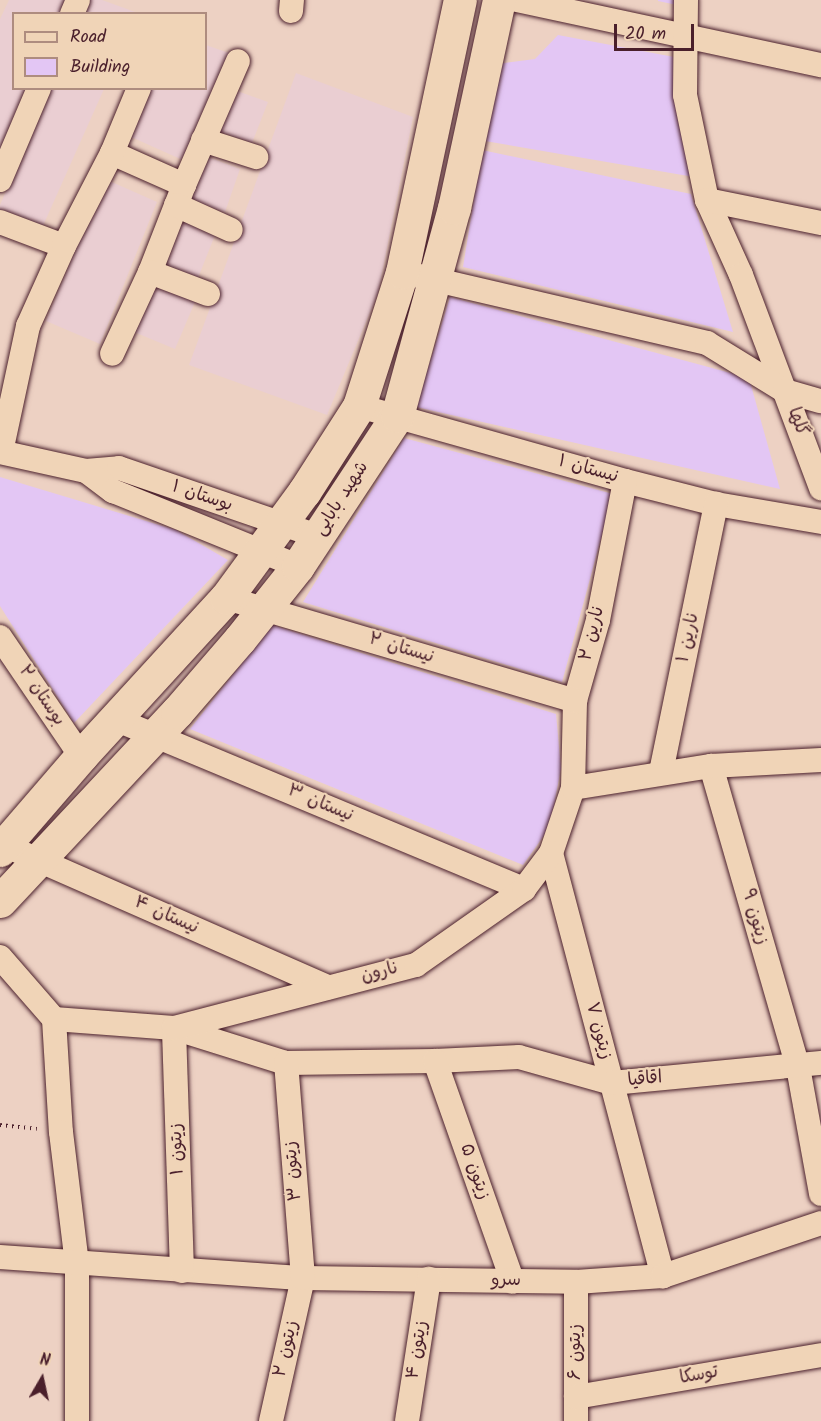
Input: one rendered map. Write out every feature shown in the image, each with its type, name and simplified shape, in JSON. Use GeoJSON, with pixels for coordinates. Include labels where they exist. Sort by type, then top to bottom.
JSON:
{"type":"FeatureCollection","features":[{"type":"Feature","properties":{"kind":"main road","name":"شهید بابایی"},"geometry":{"type":"LineString","coordinates":[[2,848],[81,756],[226,598],[281,524],[359,405],[402,272],[460,0]]}},
{"type":"Feature","properties":{"kind":"main road","name":"شهید بابایی"},"geometry":{"type":"LineString","coordinates":[[0,901],[36,859],[156,735],[264,609],[298,566],[397,416],[436,280],[471,134],[499,0]]}},
{"type":"Feature","properties":{"kind":"street"},"geometry":{"type":"LineString","coordinates":[[517,0],[821,65]]}},
{"type":"Feature","properties":{"kind":"street","name":"گلها"},"geometry":{"type":"LineString","coordinates":[[686,0],[685,95],[707,200],[741,275],[821,488]]}},
{"type":"Feature","properties":{"kind":"street"},"geometry":{"type":"LineString","coordinates":[[112,354],[150,272],[180,195],[238,61]]}},
{"type":"Feature","properties":{"kind":"street"},"geometry":{"type":"LineString","coordinates":[[0,180],[38,90]]}},
{"type":"Feature","properties":{"kind":"street"},"geometry":{"type":"LineString","coordinates":[[1,452],[28,326],[64,246],[112,153],[138,90]]}},
{"type":"Feature","properties":{"kind":"street"},"geometry":{"type":"LineString","coordinates":[[203,140],[256,157]]}},
{"type":"Feature","properties":{"kind":"street"},"geometry":{"type":"LineString","coordinates":[[112,153],[231,230]]}},
{"type":"Feature","properties":{"kind":"street"},"geometry":{"type":"LineString","coordinates":[[707,200],[821,223]]}},
{"type":"Feature","properties":{"kind":"street"},"geometry":{"type":"LineString","coordinates":[[0,222],[64,246]]}},
{"type":"Feature","properties":{"kind":"street"},"geometry":{"type":"LineString","coordinates":[[150,272],[208,294]]}},
{"type":"Feature","properties":{"kind":"street"},"geometry":{"type":"LineString","coordinates":[[402,272],[707,343],[786,391],[821,401]]}},
{"type":"Feature","properties":{"kind":"street","name":"نیستان ۱"},"geometry":{"type":"LineString","coordinates":[[359,405],[625,481],[716,504],[821,522]]}},
{"type":"Feature","properties":{"kind":"street","name":"بوستان ۱"},"geometry":{"type":"LineString","coordinates":[[1,452],[86,471],[119,468],[318,536]]}},
{"type":"Feature","properties":{"kind":"street","name":"بوستان ۱"},"geometry":{"type":"LineString","coordinates":[[86,471],[113,490],[261,553],[298,566]]}},
{"type":"Feature","properties":{"kind":"street","name":"نارین ۲"},"geometry":{"type":"LineString","coordinates":[[573,788],[575,701],[598,620],[625,481]]}},
{"type":"Feature","properties":{"kind":"street","name":"نارین ۱"},"geometry":{"type":"LineString","coordinates":[[661,772],[716,504]]}},
{"type":"Feature","properties":{"kind":"street","name":"نیستان ۲"},"geometry":{"type":"LineString","coordinates":[[226,598],[575,701]]}},
{"type":"Feature","properties":{"kind":"street","name":"بوستان ۲"},"geometry":{"type":"LineString","coordinates":[[0,637],[81,756]]}},
{"type":"Feature","properties":{"kind":"street","name":"نیستان ۳"},"geometry":{"type":"LineString","coordinates":[[115,719],[524,889]]}},
{"type":"Feature","properties":{"kind":"street"},"geometry":{"type":"LineString","coordinates":[[551,853],[573,788],[661,772],[711,766],[821,760]]}},
{"type":"Feature","properties":{"kind":"street","name":"زیتون ۹"},"geometry":{"type":"LineString","coordinates":[[711,766],[810,1065]]}},
{"type":"Feature","properties":{"kind":"street","name":"نیستان ۴"},"geometry":{"type":"LineString","coordinates":[[2,848],[36,859],[328,987]]}},
{"type":"Feature","properties":{"kind":"street","name":"نارون"},"geometry":{"type":"LineString","coordinates":[[174,1028],[416,965],[524,889],[551,853]]}},
{"type":"Feature","properties":{"kind":"street","name":"زیتون ۷"},"geometry":{"type":"LineString","coordinates":[[551,853],[663,1276]]}},
{"type":"Feature","properties":{"kind":"street"},"geometry":{"type":"LineString","coordinates":[[0,957],[54,1019],[61,1132],[77,1264],[77,1421]]}},
{"type":"Feature","properties":{"kind":"street"},"geometry":{"type":"LineString","coordinates":[[54,1019],[174,1028]]}},
{"type":"Feature","properties":{"kind":"street","name":"اقاقیا"},"geometry":{"type":"LineString","coordinates":[[174,1028],[286,1063],[435,1061],[519,1057],[612,1083],[810,1065]]}},
{"type":"Feature","properties":{"kind":"street","name":"زیتون ۱"},"geometry":{"type":"LineString","coordinates":[[174,1028],[182,1271]]}},
{"type":"Feature","properties":{"kind":"street","name":"زیتون ۵"},"geometry":{"type":"LineString","coordinates":[[435,1061],[513,1282]]}},
{"type":"Feature","properties":{"kind":"street","name":"زیتون ۳"},"geometry":{"type":"LineString","coordinates":[[286,1063],[303,1278]]}},
{"type":"Feature","properties":{"kind":"street"},"geometry":{"type":"LineString","coordinates":[[810,1065],[821,1194]]}},
{"type":"Feature","properties":{"kind":"street","name":"سرو"},"geometry":{"type":"LineString","coordinates":[[0,1257],[303,1278],[576,1282],[663,1276],[821,1223]]}},
{"type":"Feature","properties":{"kind":"street","name":"زیتون ۲"},"geometry":{"type":"LineString","coordinates":[[271,1421],[303,1278]]}},
{"type":"Feature","properties":{"kind":"street","name":"زیتون ۴"},"geometry":{"type":"LineString","coordinates":[[407,1421],[429,1279]]}},
{"type":"Feature","properties":{"kind":"street","name":"زیتون ۶"},"geometry":{"type":"LineString","coordinates":[[576,1282],[576,1421]]}},
{"type":"Feature","properties":{"kind":"street","name":"توسکا"},"geometry":{"type":"LineString","coordinates":[[576,1397],[821,1355]]}},
{"type":"Feature","properties":{"kind":"path"},"geometry":{"type":"LineString","coordinates":[[0,1125],[61,1132]]}},
{"type":"Feature","properties":{"kind":"shaded area"},"geometry":{"type":"Polygon","coordinates":[[[9,0],[66,0],[60,12],[12,12],[12,90],[27,90],[0,150],[0,19],[9,0]]]}},
{"type":"Feature","properties":{"kind":"shaded area"},"geometry":{"type":"Polygon","coordinates":[[[88,0],[102,0],[135,12],[83,12],[88,0]]]}},
{"type":"Feature","properties":{"kind":"shaded area"},"geometry":{"type":"Polygon","coordinates":[[[207,45],[229,53],[187,162],[129,136],[147,90],[207,90],[207,45]]]}},
{"type":"Feature","properties":{"kind":"shaded area"},"geometry":{"type":"Polygon","coordinates":[[[296,73],[413,117],[378,293],[327,415],[189,365],[296,73]]]}},
{"type":"Feature","properties":{"kind":"shaded area"},"geometry":{"type":"Polygon","coordinates":[[[229,88],[268,102],[252,143],[211,128],[229,88]]]}},
{"type":"Feature","properties":{"kind":"shaded area"},"geometry":{"type":"Polygon","coordinates":[[[50,90],[104,90],[42,228],[0,213],[0,205],[50,90]]]}},
{"type":"Feature","properties":{"kind":"shaded area"},"geometry":{"type":"Polygon","coordinates":[[[205,156],[240,169],[225,212],[186,199],[205,156]]]}},
{"type":"Feature","properties":{"kind":"shaded area"},"geometry":{"type":"Polygon","coordinates":[[[105,179],[157,202],[100,344],[46,321],[105,179]]]}},
{"type":"Feature","properties":{"kind":"shaded area"},"geometry":{"type":"Polygon","coordinates":[[[181,220],[215,235],[198,278],[160,265],[181,220]]]}},
{"type":"Feature","properties":{"kind":"shaded area"},"geometry":{"type":"Polygon","coordinates":[[[154,283],[195,302],[175,349],[134,332],[154,283]]]}},
{"type":"Feature","properties":{"kind":"building"},"geometry":{"type":"Polygon","coordinates":[[[677,0],[677,5],[658,1],[677,0]]]}},
{"type":"Feature","properties":{"kind":"building"},"geometry":{"type":"Polygon","coordinates":[[[558,35],[674,57],[694,177],[485,141],[497,64],[535,59],[558,35]]]}},
{"type":"Feature","properties":{"kind":"building"},"geometry":{"type":"Polygon","coordinates":[[[482,150],[691,194],[733,332],[463,267],[482,150]]]}},
{"type":"Feature","properties":{"kind":"building"},"geometry":{"type":"Polygon","coordinates":[[[450,297],[749,378],[780,489],[416,407],[450,297]]]}},
{"type":"Feature","properties":{"kind":"building"},"geometry":{"type":"Polygon","coordinates":[[[404,438],[613,494],[562,682],[303,602],[404,438]]]}},
{"type":"Feature","properties":{"kind":"building"},"geometry":{"type":"Polygon","coordinates":[[[0,477],[176,530],[228,560],[74,723],[0,606],[0,477]]]}},
{"type":"Feature","properties":{"kind":"building"},"geometry":{"type":"Polygon","coordinates":[[[272,625],[556,714],[561,768],[550,827],[523,865],[190,729],[272,625]]]}}]}
